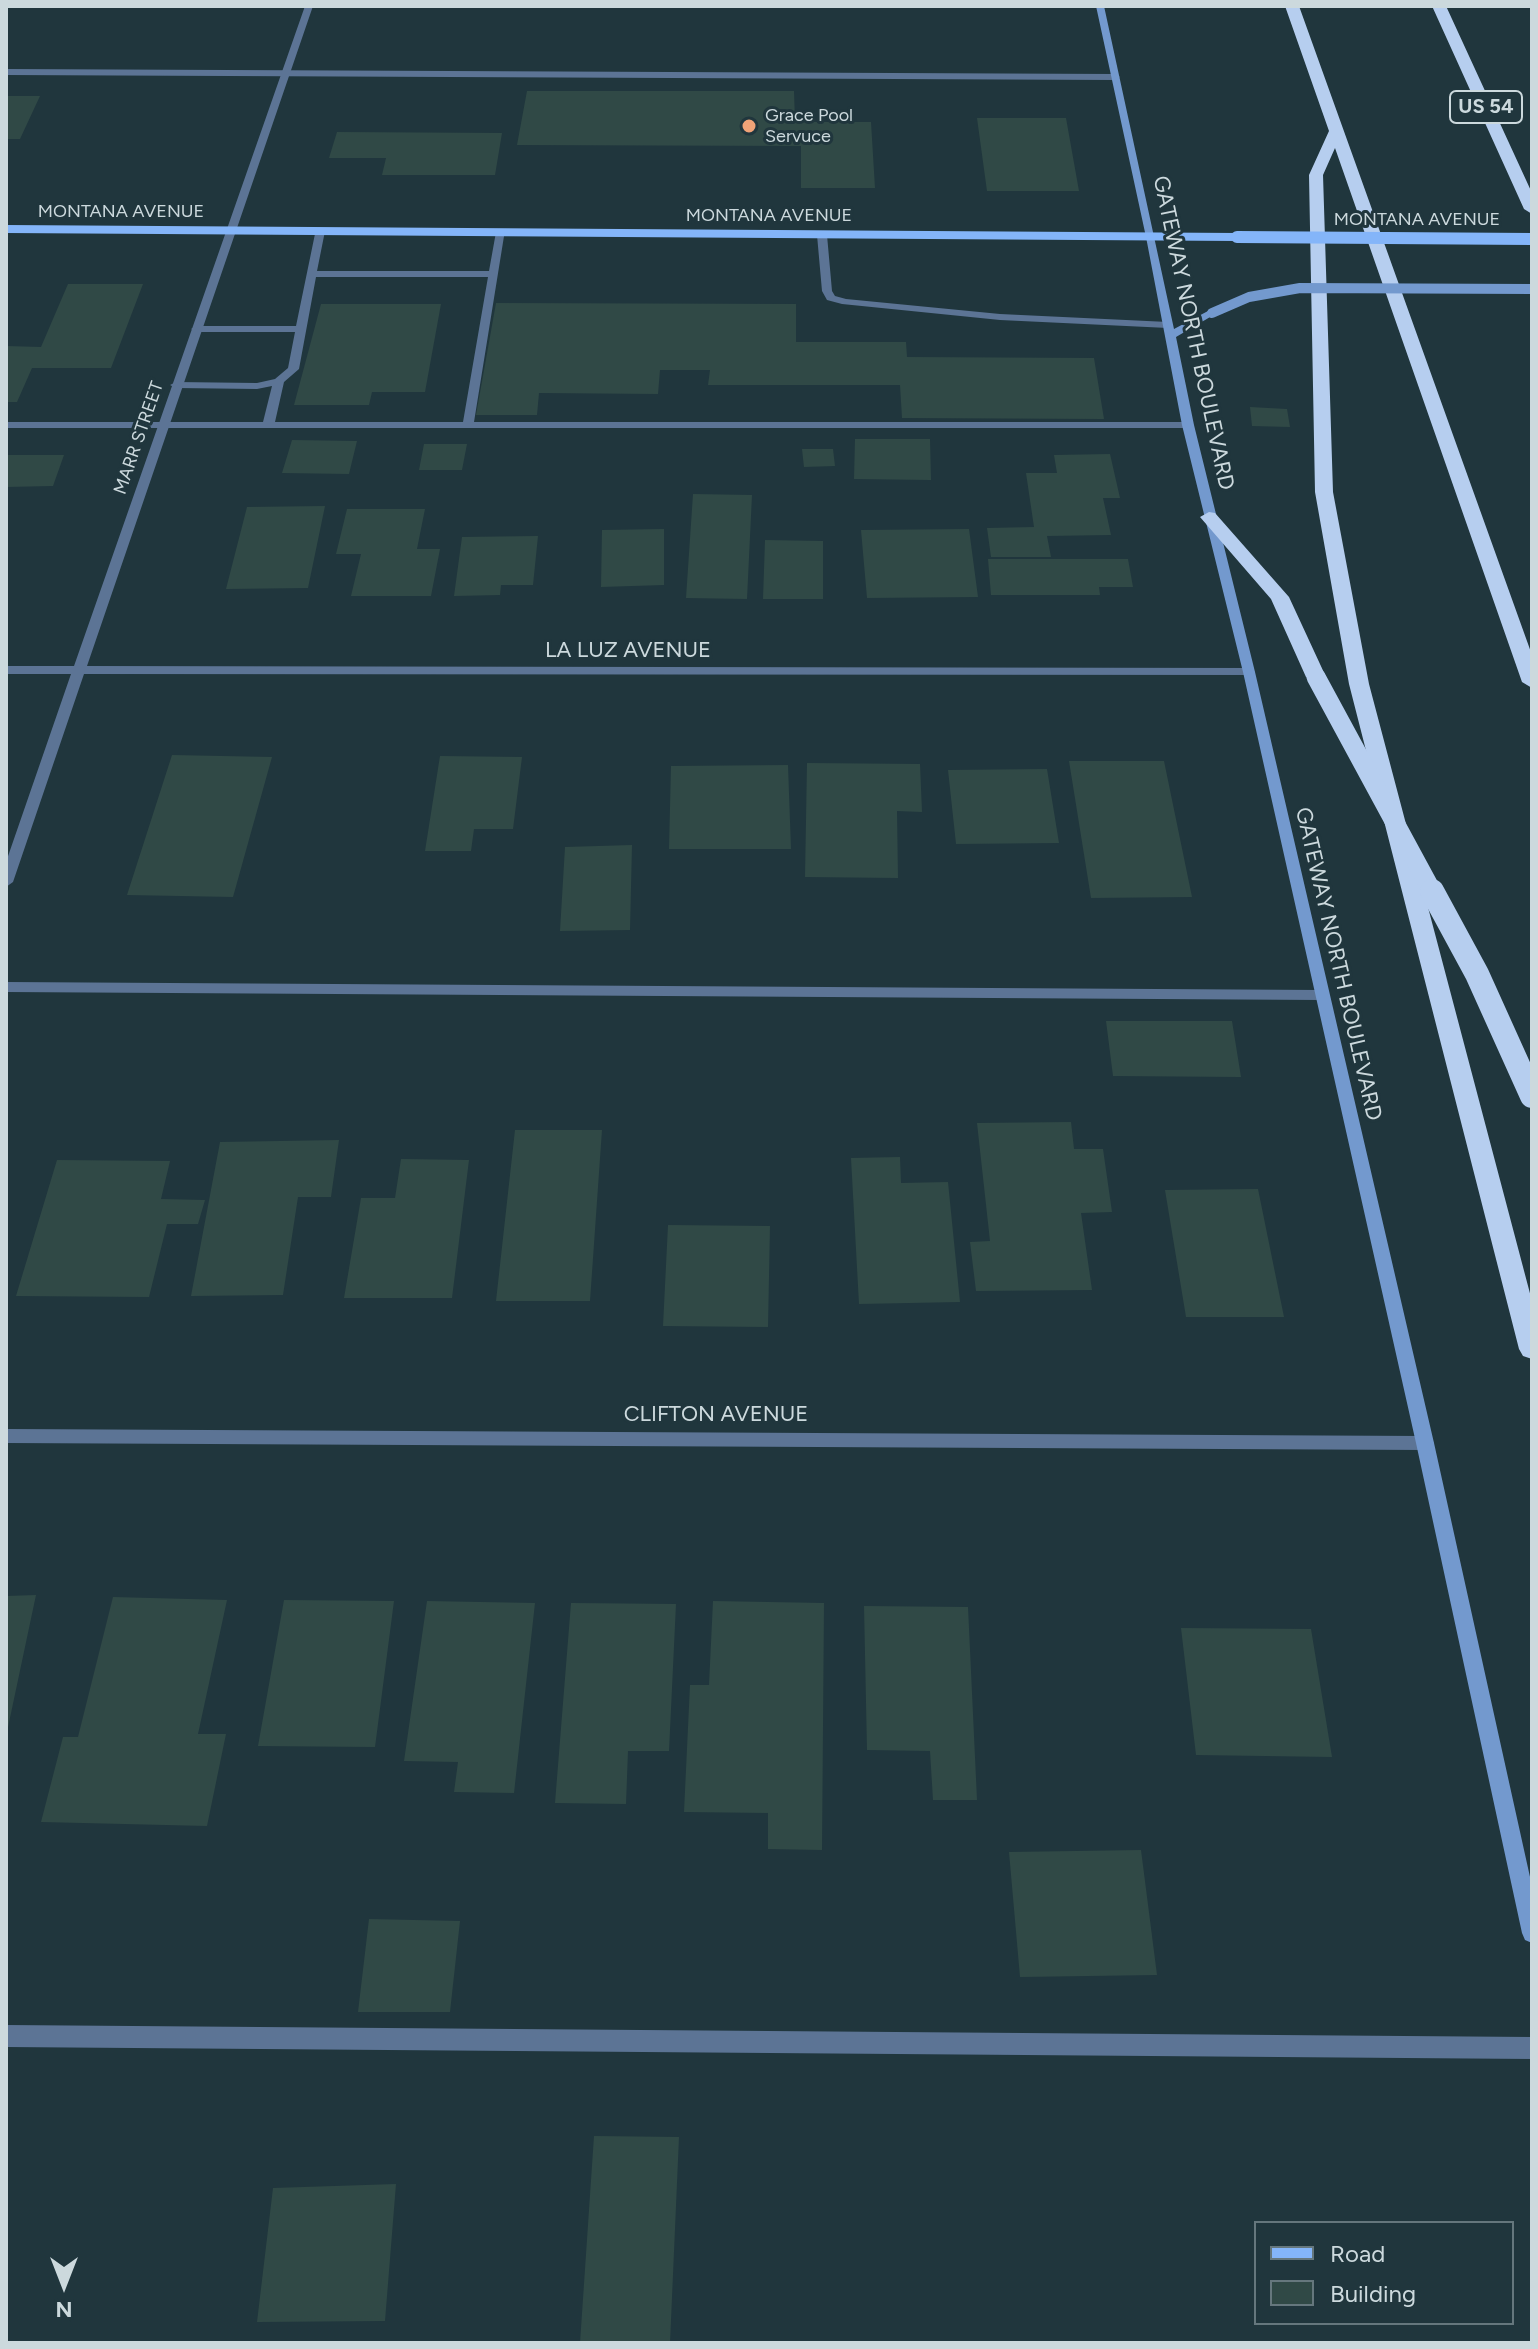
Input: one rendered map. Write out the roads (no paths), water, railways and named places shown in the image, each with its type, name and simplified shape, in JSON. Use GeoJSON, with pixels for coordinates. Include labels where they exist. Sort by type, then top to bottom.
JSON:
{"type":"FeatureCollection","features":[{"type":"Feature","properties":{"kind":"highway"},"geometry":{"type":"LineString","coordinates":[[1292,6],[1532,682]]}},
{"type":"Feature","properties":{"kind":"highway","name":"US 54"},"geometry":{"type":"LineString","coordinates":[[1439,6],[1532,209]]}},
{"type":"Feature","properties":{"kind":"highway"},"geometry":{"type":"LineString","coordinates":[[1335,133],[1316,175],[1324,492],[1359,684],[1532,1349]]}},
{"type":"Feature","properties":{"kind":"highway"},"geometry":{"type":"LineString","coordinates":[[1209,517],[1280,597],[1316,677],[1477,974],[1532,1096]]}},
{"type":"Feature","properties":{"kind":"main road","name":"GATEWAY NORTH BOULEVARD"},"geometry":{"type":"LineString","coordinates":[[1100,6],[1151,237],[1188,425],[1249,672],[1425,1443],[1532,1933]]}},
{"type":"Feature","properties":{"kind":"main road","name":"MONTANA AVENUE"},"geometry":{"type":"LineString","coordinates":[[6,229],[1532,239]]}},
{"type":"Feature","properties":{"kind":"main road"},"geometry":{"type":"LineString","coordinates":[[1168,330],[1249,297],[1300,288],[1532,289]]}},
{"type":"Feature","properties":{"kind":"street","name":"MARR STREET"},"geometry":{"type":"LineString","coordinates":[[6,882],[309,6]]}},
{"type":"Feature","properties":{"kind":"street"},"geometry":{"type":"LineString","coordinates":[[6,72],[1115,77]]}},
{"type":"Feature","properties":{"kind":"street"},"geometry":{"type":"LineString","coordinates":[[176,385],[257,386],[279,381],[293,369],[320,231]]}},
{"type":"Feature","properties":{"kind":"street"},"geometry":{"type":"LineString","coordinates":[[468,426],[501,232]]}},
{"type":"Feature","properties":{"kind":"street"},"geometry":{"type":"LineString","coordinates":[[822,235],[827,291],[831,298],[1000,317],[1168,330]]}},
{"type":"Feature","properties":{"kind":"street"},"geometry":{"type":"LineString","coordinates":[[312,274],[494,274]]}},
{"type":"Feature","properties":{"kind":"street"},"geometry":{"type":"LineString","coordinates":[[196,329],[300,329]]}},
{"type":"Feature","properties":{"kind":"street"},"geometry":{"type":"LineString","coordinates":[[268,426],[279,381]]}},
{"type":"Feature","properties":{"kind":"street"},"geometry":{"type":"LineString","coordinates":[[6,425],[1188,425]]}},
{"type":"Feature","properties":{"kind":"street","name":"LA LUZ AVENUE"},"geometry":{"type":"LineString","coordinates":[[6,670],[1249,672]]}},
{"type":"Feature","properties":{"kind":"street"},"geometry":{"type":"LineString","coordinates":[[6,987],[1321,995]]}},
{"type":"Feature","properties":{"kind":"street","name":"CLIFTON AVENUE"},"geometry":{"type":"LineString","coordinates":[[6,1436],[1425,1443]]}},
{"type":"Feature","properties":{"kind":"street"},"geometry":{"type":"LineString","coordinates":[[6,2036],[1532,2048]]}},
{"type":"Feature","properties":{"kind":"place","name":"Grace Pool Servuce"},"geometry":{"type":"Point","coordinates":[749,126]}}]}
